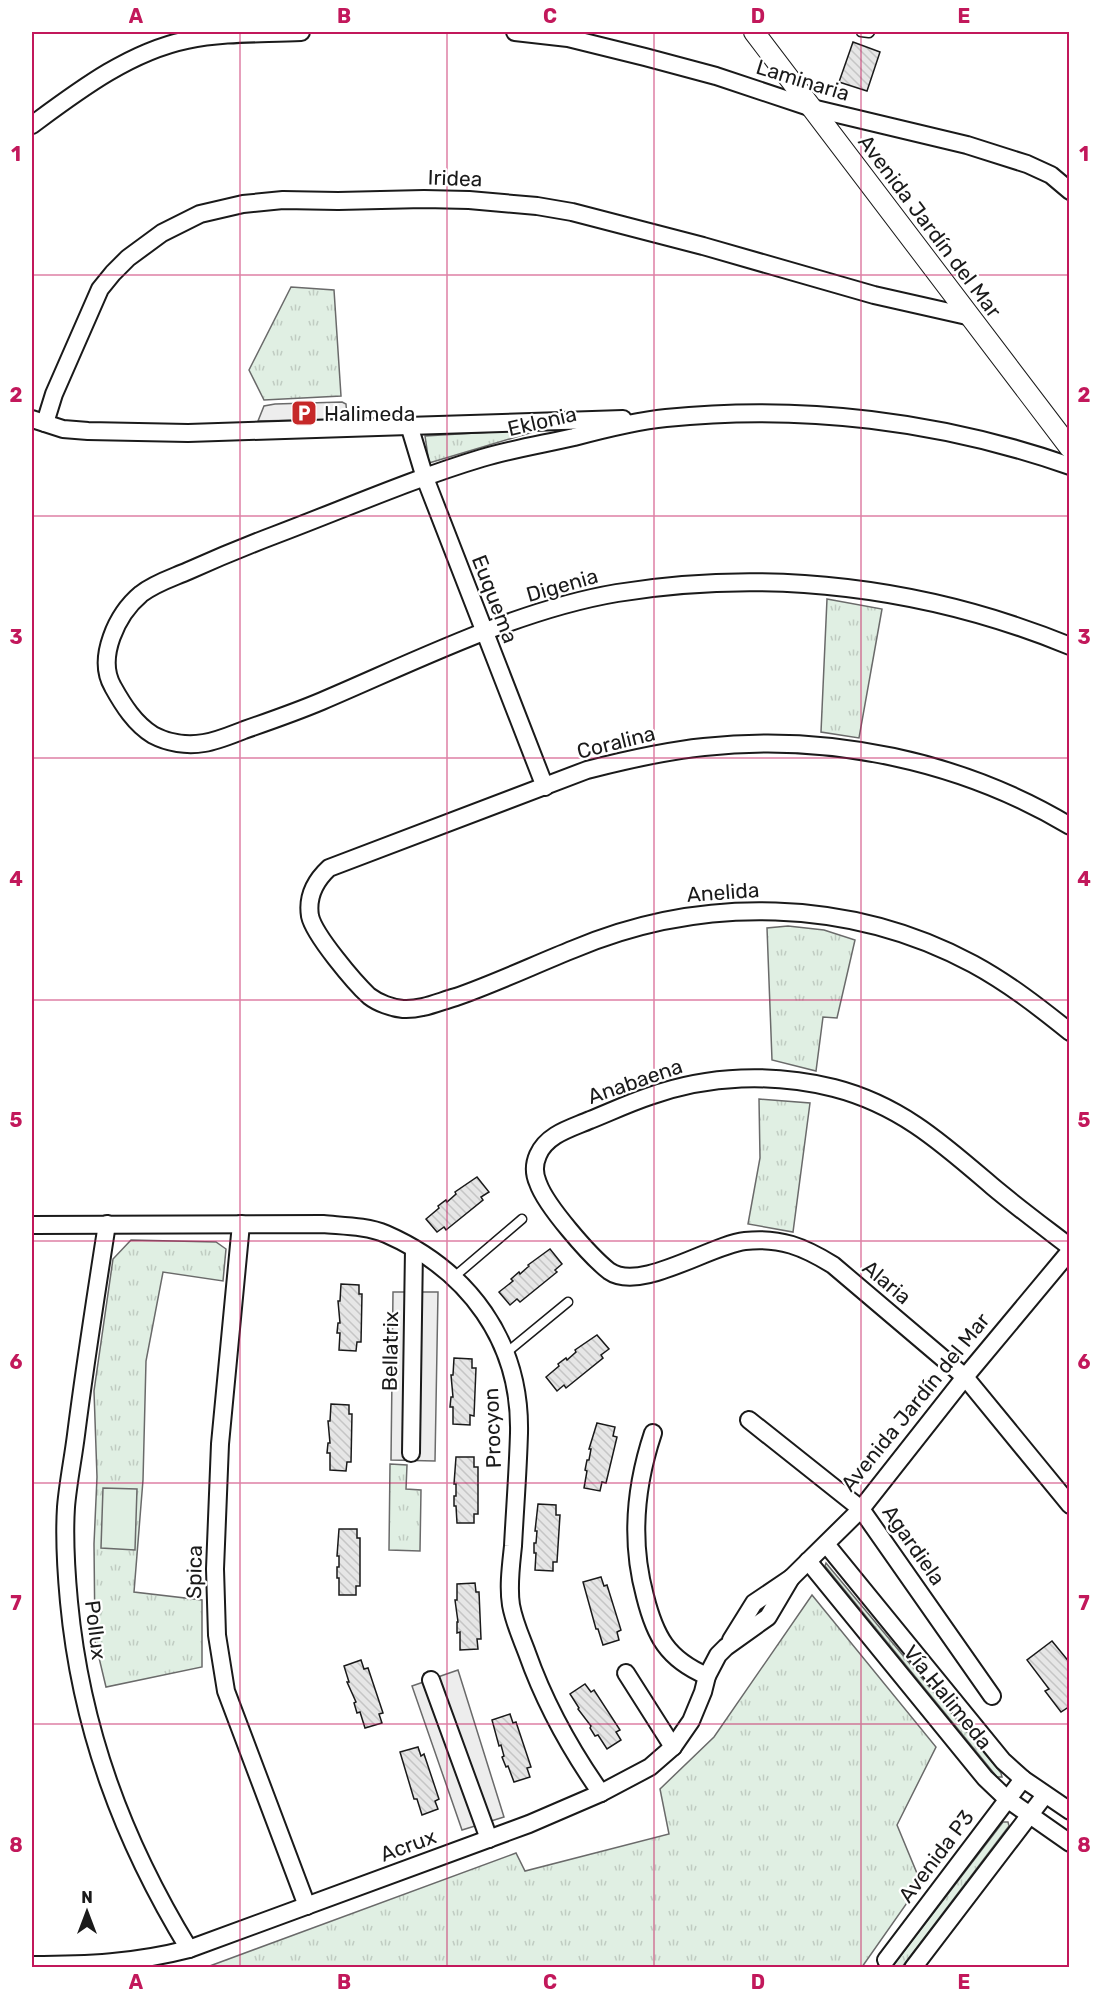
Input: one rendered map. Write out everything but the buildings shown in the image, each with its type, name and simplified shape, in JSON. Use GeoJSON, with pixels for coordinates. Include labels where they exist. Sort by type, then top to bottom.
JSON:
{"type":"FeatureCollection","features":[{"type":"Feature","properties":{"kind":"street"},"geometry":{"type":"LineString","coordinates":[[32,125],[122,65],[164,46],[208,36],[301,32]]}},
{"type":"Feature","properties":{"kind":"street","name":"Laminaria"},"geometry":{"type":"LineString","coordinates":[[515,32],[568,38],[645,57],[716,76],[812,108],[968,145],[1051,175],[1070,191]]}},
{"type":"Feature","properties":{"kind":"street","name":"Avenida Jardín del Mar"},"geometry":{"type":"LineString","coordinates":[[754,32],[967,316],[1070,448]]}},
{"type":"Feature","properties":{"kind":"street","name":"Iridea"},"geometry":{"type":"LineString","coordinates":[[38,421],[54,394],[100,289],[113,273],[136,251],[162,232],[200,214],[243,204],[284,200],[424,199],[537,206],[572,212],[692,243],[873,295],[967,316]]}},
{"type":"Feature","properties":{"kind":"street","name":"Eklonia"},"geometry":{"type":"LineString","coordinates":[[108,681],[108,651],[117,625],[133,602],[154,585],[239,549],[485,457],[660,419],[754,413],[802,414],[896,423],[974,438],[1070,466]]}},
{"type":"Feature","properties":{"kind":"street"},"geometry":{"type":"LineString","coordinates":[[38,421],[63,429],[88,432],[176,433],[581,419],[660,419]]}},
{"type":"Feature","properties":{"kind":"street","name":"Euquema"},"geometry":{"type":"LineString","coordinates":[[409,425],[425,478],[545,787]]}},
{"type":"Feature","properties":{"kind":"street","name":"Digenia"},"geometry":{"type":"LineString","coordinates":[[108,681],[135,720],[153,735],[175,743],[199,744],[294,713],[484,633],[572,602],[615,594],[703,584],[790,583],[834,586],[919,599],[1002,621],[1070,646]]}},
{"type":"Feature","properties":{"kind":"street","name":"Coralina"},"geometry":{"type":"LineString","coordinates":[[369,996],[337,960],[312,924],[309,906],[311,895],[328,868],[587,770],[665,752],[745,744],[825,747],[896,758],[966,778],[1017,799],[1070,826]]}},
{"type":"Feature","properties":{"kind":"street","name":"Anelida"},"geometry":{"type":"LineString","coordinates":[[369,996],[402,1009],[424,1007],[483,987],[590,942],[650,923],[713,913],[776,911],[819,915],[875,926],[941,949],[1010,986],[1070,1032]]}},
{"type":"Feature","properties":{"kind":"street","name":"Anabaena"},"geometry":{"type":"LineString","coordinates":[[612,1273],[594,1258],[538,1185],[535,1166],[542,1147],[558,1134],[648,1096],[686,1085],[735,1078],[784,1079],[810,1083],[844,1091],[910,1119],[956,1154],[1070,1249]]}},
{"type":"Feature","properties":{"kind":"street","name":"Pollux"},"geometry":{"type":"LineString","coordinates":[[107,1224],[66,1507],[66,1547],[72,1626],[88,1716],[115,1803],[148,1878],[189,1949]]}},
{"type":"Feature","properties":{"kind":"street","name":"Spica"},"geometry":{"type":"LineString","coordinates":[[241,1224],[220,1444],[215,1569],[217,1635],[226,1691],[307,1906]]}},
{"type":"Feature","properties":{"kind":"street","name":"Procyon"},"geometry":{"type":"LineString","coordinates":[[32,1225],[323,1224],[360,1228],[384,1233],[414,1249],[454,1277],[484,1312],[506,1353],[514,1382],[519,1417],[510,1589],[513,1616],[548,1706],[581,1765],[601,1793]]}},
{"type":"Feature","properties":{"kind":"street","name":"Alaria"},"geometry":{"type":"LineString","coordinates":[[612,1273],[635,1277],[663,1270],[736,1242],[759,1240],[791,1244],[809,1251],[833,1266],[965,1377],[1070,1505]]}},
{"type":"Feature","properties":{"kind":"street","name":"Bellatrix"},"geometry":{"type":"LineString","coordinates":[[411,1453],[414,1249]]}},
{"type":"Feature","properties":{"kind":"street","name":"Avenida Jardín del Mar"},"geometry":{"type":"LineString","coordinates":[[791,1578],[861,1509],[1070,1249]]}},
{"type":"Feature","properties":{"kind":"street","name":"Agardiela"},"geometry":{"type":"LineString","coordinates":[[749,1420],[861,1509],[992,1696]]}},
{"type":"Feature","properties":{"kind":"street"},"geometry":{"type":"LineString","coordinates":[[653,1433],[640,1478],[637,1501],[637,1554],[641,1580],[651,1618],[660,1640],[676,1658],[706,1676]]}},
{"type":"Feature","properties":{"kind":"street","name":"Vía Halimeda"},"geometry":{"type":"LineString","coordinates":[[826,1544],[1003,1761],[1023,1779],[1070,1811]]}},
{"type":"Feature","properties":{"kind":"street","name":"Vía Halimeda"},"geometry":{"type":"LineString","coordinates":[[808,1561],[985,1778],[1029,1816],[1070,1843]]}},
{"type":"Feature","properties":{"kind":"street","name":"Acrux"},"geometry":{"type":"LineString","coordinates":[[32,1965],[108,1964],[162,1956],[189,1949],[489,1839],[601,1793],[651,1767],[673,1747],[691,1721],[703,1692],[706,1676],[754,1603],[791,1578]]}},
{"type":"Feature","properties":{"kind":"street"},"geometry":{"type":"LineString","coordinates":[[626,1673],[673,1747]]}},
{"type":"Feature","properties":{"kind":"street"},"geometry":{"type":"LineString","coordinates":[[431,1680],[489,1839]]}},
{"type":"Feature","properties":{"kind":"street","name":"Avenida P3"},"geometry":{"type":"LineString","coordinates":[[886,1960],[1023,1779]]}},
{"type":"Feature","properties":{"kind":"street"},"geometry":{"type":"LineString","coordinates":[[913,1968],[1045,1795]]}},
{"type":"Feature","properties":{"kind":"lane"},"geometry":{"type":"LineString","coordinates":[[861,32],[870,32]]}},
{"type":"Feature","properties":{"kind":"lane"},"geometry":{"type":"LineString","coordinates":[[454,1277],[522,1219]]}},
{"type":"Feature","properties":{"kind":"lane"},"geometry":{"type":"LineString","coordinates":[[506,1353],[567,1302]]}},
{"type":"Feature","properties":{"kind":"green space"},"geometry":{"type":"Polygon","coordinates":[[[291,287],[334,290],[341,396],[264,400],[249,370],[291,287]]]}},
{"type":"Feature","properties":{"kind":"green space"},"geometry":{"type":"Polygon","coordinates":[[[543,429],[429,463],[425,436],[543,429]]]}},
{"type":"Feature","properties":{"kind":"green space"},"geometry":{"type":"Polygon","coordinates":[[[827,599],[882,609],[859,738],[821,732],[827,599]]]}},
{"type":"Feature","properties":{"kind":"green space"},"geometry":{"type":"Polygon","coordinates":[[[788,926],[824,930],[855,940],[837,1018],[823,1017],[816,1071],[772,1060],[767,928],[788,926]]]}},
{"type":"Feature","properties":{"kind":"green space"},"geometry":{"type":"Polygon","coordinates":[[[759,1099],[810,1103],[793,1232],[748,1224],[760,1158],[759,1099]]]}},
{"type":"Feature","properties":{"kind":"green space"},"geometry":{"type":"Polygon","coordinates":[[[131,1240],[216,1242],[226,1249],[223,1281],[163,1272],[146,1361],[143,1480],[134,1592],[202,1600],[202,1667],[106,1687],[95,1641],[94,1544],[97,1477],[94,1391],[113,1259],[131,1240]]]}},
{"type":"Feature","properties":{"kind":"green space"},"geometry":{"type":"Polygon","coordinates":[[[390,1464],[407,1465],[406,1489],[421,1490],[420,1551],[389,1550],[390,1464]]]}},
{"type":"Feature","properties":{"kind":"green space"},"geometry":{"type":"Polygon","coordinates":[[[103,1488],[137,1489],[135,1550],[101,1548],[103,1488]]]}},
{"type":"Feature","properties":{"kind":"green space"},"geometry":{"type":"Polygon","coordinates":[[[826,1563],[1002,1777],[997,1777],[825,1566],[826,1563]]]}},
{"type":"Feature","properties":{"kind":"green space"},"geometry":{"type":"Polygon","coordinates":[[[812,1595],[936,1747],[897,1825],[921,1883],[862,1967],[207,1967],[516,1853],[525,1871],[669,1834],[660,1789],[714,1737],[812,1595]]]}},
{"type":"Feature","properties":{"kind":"green space"},"geometry":{"type":"Polygon","coordinates":[[[1003,1822],[1008,1822],[1009,1826],[902,1967],[892,1967],[1003,1822]]]}},
{"type":"Feature","properties":{"kind":"shaded area","name":"Halimeda"},"geometry":{"type":"Polygon","coordinates":[[[342,402],[346,404],[347,419],[258,421],[264,406],[342,402]]]}},
{"type":"Feature","properties":{"kind":"shaded area"},"geometry":{"type":"Polygon","coordinates":[[[393,1292],[438,1292],[435,1461],[391,1460],[393,1292]]]}},
{"type":"Feature","properties":{"kind":"shaded area"},"geometry":{"type":"Polygon","coordinates":[[[458,1670],[504,1817],[462,1830],[412,1686],[458,1670]]]}},
{"type":"Feature","properties":{"kind":"place","name":"Halimeda"},"geometry":{"type":"Point","coordinates":[304,413]}}]}
